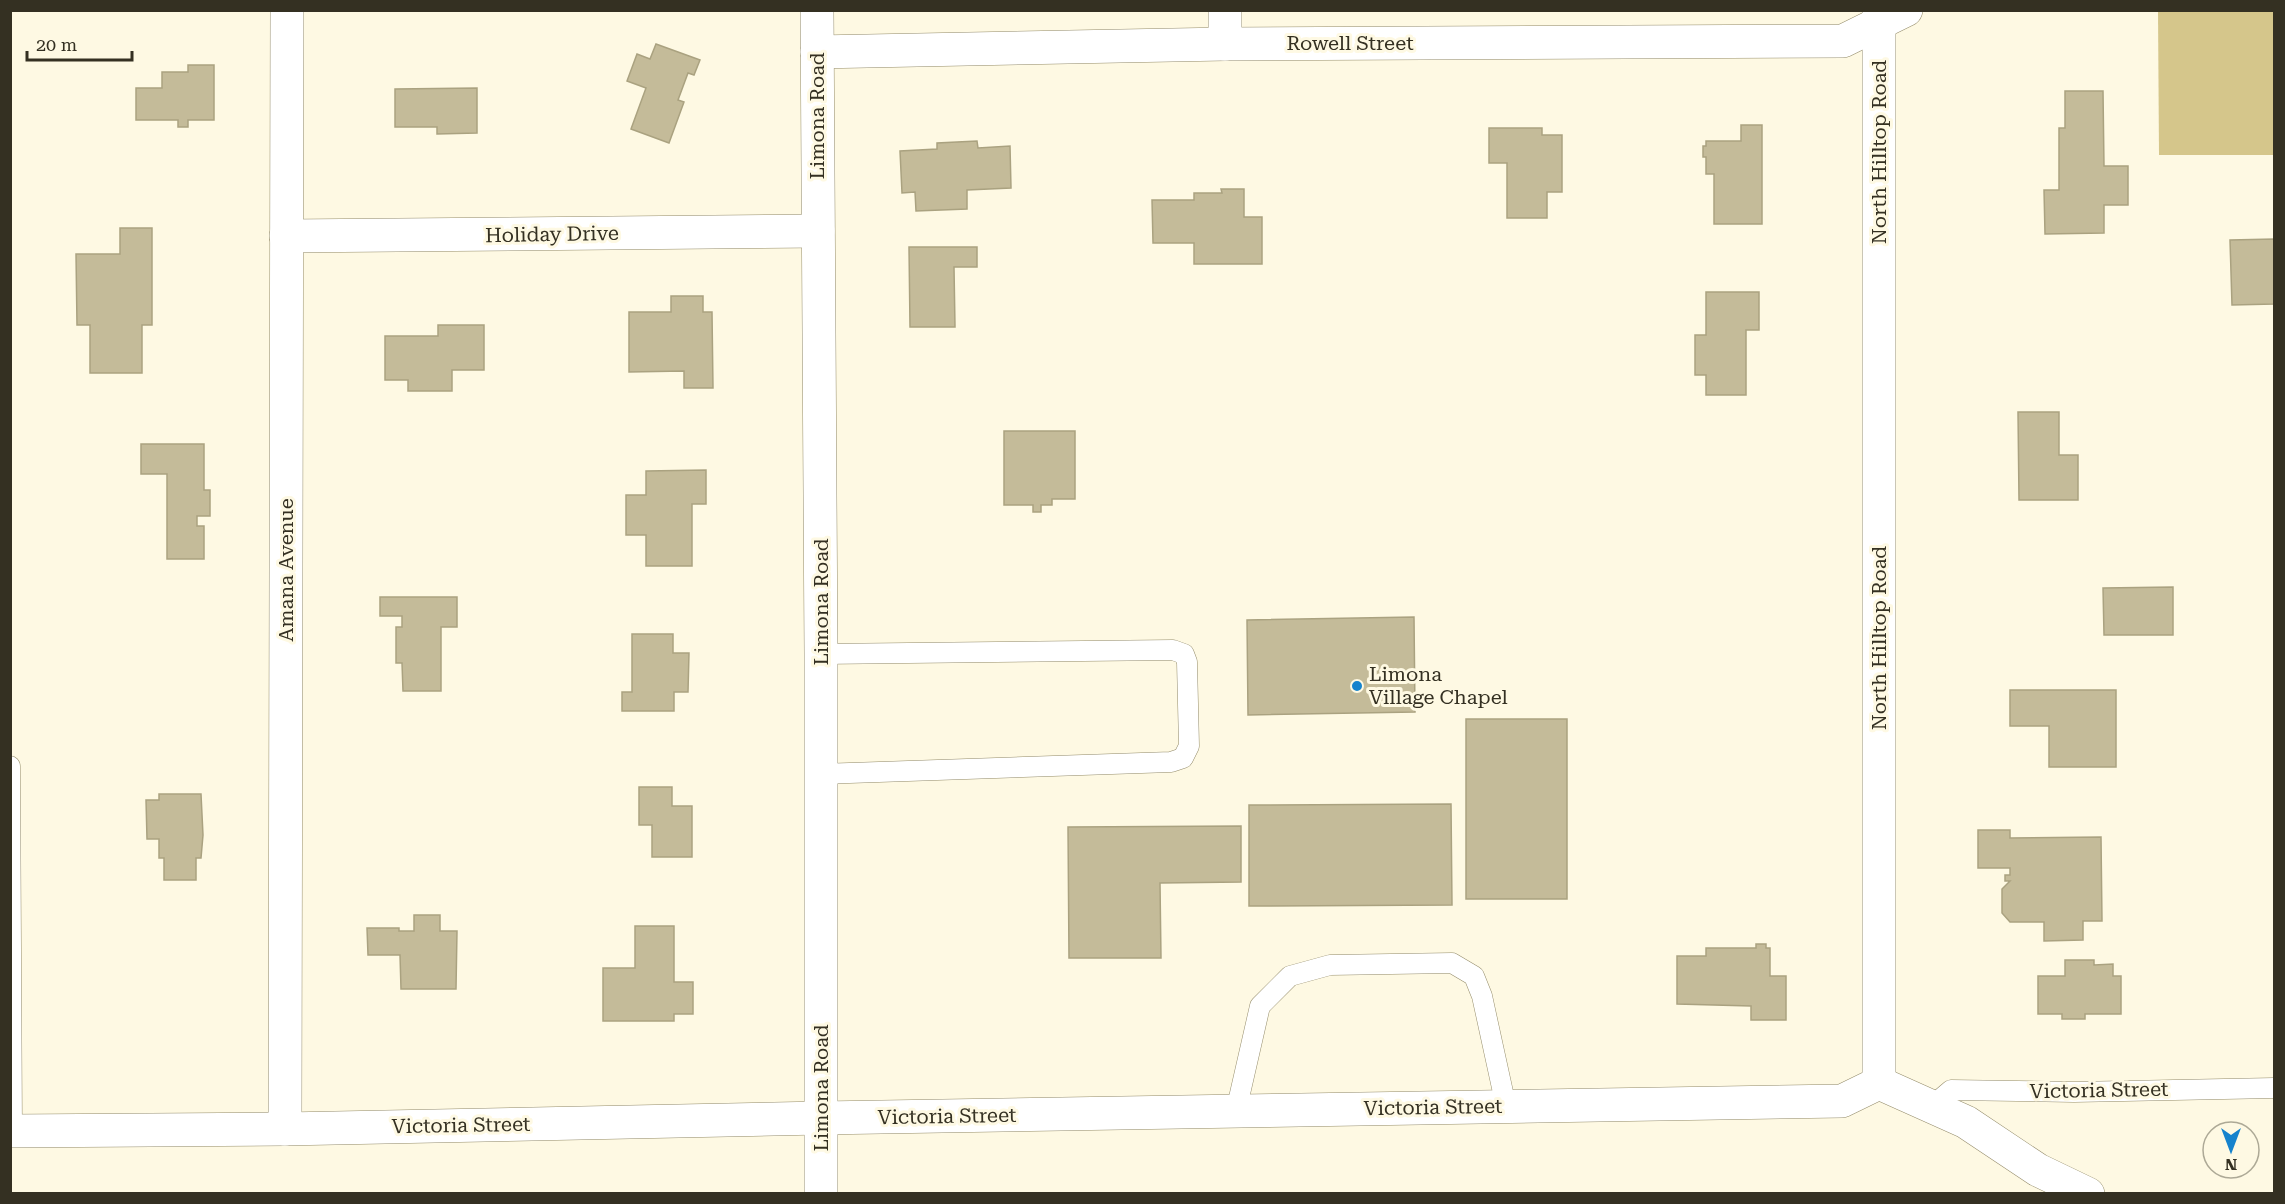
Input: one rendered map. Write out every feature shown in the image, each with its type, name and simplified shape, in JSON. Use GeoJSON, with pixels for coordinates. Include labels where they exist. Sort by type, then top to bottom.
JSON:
{"type":"FeatureCollection","features":[{"type":"Feature","properties":{"kind":"street","name":"Amana Avenue"},"geometry":{"type":"LineString","coordinates":[[285,1129],[287,10]]}},
{"type":"Feature","properties":{"kind":"street","name":"Limona Road"},"geometry":{"type":"LineString","coordinates":[[817,10],[821,654],[821,1194]]}},
{"type":"Feature","properties":{"kind":"street"},"geometry":{"type":"LineString","coordinates":[[1225,10],[1225,44]]}},
{"type":"Feature","properties":{"kind":"street","name":"Rowell Street"},"geometry":{"type":"LineString","coordinates":[[817,52],[1225,44],[1843,41],[1888,15]]}},
{"type":"Feature","properties":{"kind":"street","name":"North Hilltop Road"},"geometry":{"type":"LineString","coordinates":[[1879,1083],[1888,15]]}},
{"type":"Feature","properties":{"kind":"street","name":"Holiday Drive"},"geometry":{"type":"LineString","coordinates":[[286,236],[818,231]]}},
{"type":"Feature","properties":{"kind":"street"},"geometry":{"type":"LineString","coordinates":[[1879,1083],[1966,1122],[2042,1182],[2088,1194]]}},
{"type":"Feature","properties":{"kind":"street","name":"Victoria Street"},"geometry":{"type":"LineString","coordinates":[[11,1131],[285,1129],[1842,1101],[1879,1083]]}},
{"type":"Feature","properties":{"kind":"lane"},"geometry":{"type":"LineString","coordinates":[[820,774],[1171,762],[1183,758],[1189,746],[1187,662],[1184,654],[1173,650],[821,654]]}},
{"type":"Feature","properties":{"kind":"lane"},"geometry":{"type":"LineString","coordinates":[[10,766],[11,1131]]}},
{"type":"Feature","properties":{"kind":"lane"},"geometry":{"type":"LineString","coordinates":[[1236,1111],[1260,1006],[1290,976],[1330,965],[1452,963],[1474,976],[1482,996],[1506,1106]]}},
{"type":"Feature","properties":{"kind":"lane","name":"Victoria Street"},"geometry":{"type":"LineString","coordinates":[[1931,1107],[1951,1090],[2074,1092],[2274,1088]]}},
{"type":"Feature","properties":{"kind":"shaded area"},"geometry":{"type":"Polygon","coordinates":[[[2158,11],[2274,11],[2274,155],[2159,155],[2158,11]]]}},
{"type":"Feature","properties":{"kind":"building"},"geometry":{"type":"Polygon","coordinates":[[[656,44],[700,60],[694,75],[688,73],[678,100],[684,102],[669,143],[631,129],[646,88],[627,81],[637,54],[650,59],[656,44]]]}},
{"type":"Feature","properties":{"kind":"building"},"geometry":{"type":"Polygon","coordinates":[[[188,65],[214,65],[214,120],[188,120],[188,127],[178,127],[178,120],[136,120],[136,88],[162,88],[162,72],[188,72],[188,65]]]}},
{"type":"Feature","properties":{"kind":"building"},"geometry":{"type":"Polygon","coordinates":[[[477,88],[477,133],[437,134],[437,127],[395,127],[395,89],[477,88]]]}},
{"type":"Feature","properties":{"kind":"building"},"geometry":{"type":"Polygon","coordinates":[[[2065,91],[2103,91],[2104,166],[2128,166],[2128,205],[2104,205],[2104,233],[2045,234],[2044,190],[2059,190],[2059,128],[2065,128],[2065,91]]]}},
{"type":"Feature","properties":{"kind":"building"},"geometry":{"type":"Polygon","coordinates":[[[1741,125],[1762,125],[1762,224],[1714,224],[1714,174],[1706,174],[1706,157],[1703,157],[1703,146],[1706,146],[1706,141],[1741,141],[1741,125]]]}},
{"type":"Feature","properties":{"kind":"building"},"geometry":{"type":"Polygon","coordinates":[[[1489,128],[1542,128],[1542,135],[1562,135],[1562,192],[1547,192],[1547,218],[1507,218],[1507,163],[1489,163],[1489,128]]]}},
{"type":"Feature","properties":{"kind":"building"},"geometry":{"type":"Polygon","coordinates":[[[977,141],[978,148],[1010,146],[1011,188],[967,190],[967,209],[916,211],[915,192],[902,193],[900,151],[937,149],[937,143],[977,141]]]}},
{"type":"Feature","properties":{"kind":"building"},"geometry":{"type":"Polygon","coordinates":[[[1221,189],[1244,189],[1244,217],[1262,217],[1262,264],[1194,264],[1194,243],[1153,243],[1152,200],[1194,200],[1194,193],[1222,193],[1221,189]]]}},
{"type":"Feature","properties":{"kind":"building"},"geometry":{"type":"Polygon","coordinates":[[[120,228],[152,228],[152,325],[142,325],[142,373],[90,373],[90,325],[77,325],[76,254],[120,254],[120,228]]]}},
{"type":"Feature","properties":{"kind":"building"},"geometry":{"type":"Polygon","coordinates":[[[2274,239],[2274,304],[2232,305],[2230,240],[2274,239]]]}},
{"type":"Feature","properties":{"kind":"building"},"geometry":{"type":"Polygon","coordinates":[[[909,247],[977,247],[977,267],[954,267],[955,327],[910,327],[909,247]]]}},
{"type":"Feature","properties":{"kind":"building"},"geometry":{"type":"Polygon","coordinates":[[[1706,292],[1759,292],[1759,330],[1746,330],[1746,395],[1706,395],[1706,375],[1695,375],[1695,335],[1706,335],[1706,292]]]}},
{"type":"Feature","properties":{"kind":"building"},"geometry":{"type":"Polygon","coordinates":[[[671,296],[703,296],[703,312],[712,312],[713,388],[684,388],[684,371],[629,372],[629,312],[671,312],[671,296]]]}},
{"type":"Feature","properties":{"kind":"building"},"geometry":{"type":"Polygon","coordinates":[[[438,325],[484,325],[484,370],[452,370],[452,391],[408,391],[408,380],[385,380],[385,336],[438,336],[438,325]]]}},
{"type":"Feature","properties":{"kind":"building"},"geometry":{"type":"Polygon","coordinates":[[[2018,412],[2059,412],[2059,455],[2078,455],[2078,500],[2019,500],[2018,412]]]}},
{"type":"Feature","properties":{"kind":"building"},"geometry":{"type":"Polygon","coordinates":[[[1004,431],[1075,431],[1075,499],[1052,499],[1052,505],[1041,505],[1041,512],[1033,512],[1033,505],[1004,505],[1004,431]]]}},
{"type":"Feature","properties":{"kind":"building"},"geometry":{"type":"Polygon","coordinates":[[[141,444],[204,444],[204,490],[210,490],[210,516],[197,516],[197,526],[204,526],[204,559],[167,559],[167,474],[141,474],[141,444]]]}},
{"type":"Feature","properties":{"kind":"building"},"geometry":{"type":"Polygon","coordinates":[[[706,470],[706,504],[692,504],[692,566],[646,566],[646,535],[626,535],[626,495],[646,495],[646,471],[706,470]]]}},
{"type":"Feature","properties":{"kind":"building"},"geometry":{"type":"Polygon","coordinates":[[[2173,587],[2173,635],[2104,635],[2103,588],[2173,587]]]}},
{"type":"Feature","properties":{"kind":"building"},"geometry":{"type":"Polygon","coordinates":[[[380,597],[457,597],[457,627],[441,627],[441,691],[403,691],[402,663],[396,663],[396,627],[402,627],[402,616],[380,616],[380,597]]]}},
{"type":"Feature","properties":{"kind":"building"},"geometry":{"type":"Polygon","coordinates":[[[1414,617],[1415,712],[1248,715],[1247,620],[1414,617]]]}},
{"type":"Feature","properties":{"kind":"building"},"geometry":{"type":"Polygon","coordinates":[[[632,634],[673,634],[673,653],[689,653],[688,692],[674,692],[674,711],[622,711],[622,692],[632,692],[632,634]]]}},
{"type":"Feature","properties":{"kind":"building"},"geometry":{"type":"Polygon","coordinates":[[[2010,690],[2116,690],[2116,767],[2049,767],[2049,726],[2010,726],[2010,690]]]}},
{"type":"Feature","properties":{"kind":"building"},"geometry":{"type":"Polygon","coordinates":[[[1466,719],[1567,719],[1567,899],[1466,899],[1466,719]]]}},
{"type":"Feature","properties":{"kind":"building"},"geometry":{"type":"Polygon","coordinates":[[[639,787],[672,787],[672,806],[692,806],[692,857],[652,857],[652,825],[639,825],[639,787]]]}},
{"type":"Feature","properties":{"kind":"building"},"geometry":{"type":"Polygon","coordinates":[[[159,794],[201,794],[203,835],[201,858],[196,858],[196,880],[164,880],[164,858],[159,858],[159,839],[147,839],[146,800],[159,800],[159,794]]]}},
{"type":"Feature","properties":{"kind":"building"},"geometry":{"type":"Polygon","coordinates":[[[1451,804],[1452,905],[1249,906],[1249,805],[1451,804]]]}},
{"type":"Feature","properties":{"kind":"building"},"geometry":{"type":"Polygon","coordinates":[[[1241,826],[1241,882],[1160,883],[1161,958],[1069,958],[1068,827],[1241,826]]]}},
{"type":"Feature","properties":{"kind":"building"},"geometry":{"type":"Polygon","coordinates":[[[1978,830],[2010,830],[2010,838],[2101,837],[2102,921],[2083,921],[2083,940],[2044,941],[2044,922],[2010,922],[2002,913],[2002,889],[2010,881],[2005,881],[2005,875],[2010,875],[2010,868],[1978,868],[1978,830]]]}},
{"type":"Feature","properties":{"kind":"building"},"geometry":{"type":"Polygon","coordinates":[[[414,915],[440,915],[440,931],[457,931],[456,989],[401,989],[400,955],[368,955],[367,928],[399,928],[399,931],[414,931],[414,915]]]}},
{"type":"Feature","properties":{"kind":"building"},"geometry":{"type":"Polygon","coordinates":[[[635,926],[674,926],[674,982],[693,982],[693,1014],[674,1014],[674,1021],[603,1021],[603,968],[635,968],[635,926]]]}},
{"type":"Feature","properties":{"kind":"building"},"geometry":{"type":"Polygon","coordinates":[[[1756,944],[1766,944],[1766,948],[1770,948],[1770,976],[1786,976],[1786,1020],[1751,1020],[1751,1006],[1677,1004],[1677,956],[1706,956],[1706,948],[1756,948],[1756,944]]]}},
{"type":"Feature","properties":{"kind":"building"},"geometry":{"type":"Polygon","coordinates":[[[2065,960],[2094,960],[2094,965],[2113,964],[2113,976],[2121,976],[2121,1014],[2085,1014],[2085,1019],[2062,1019],[2062,1014],[2038,1014],[2038,976],[2065,976],[2065,960]]]}},
{"type":"Feature","properties":{"kind":"place","name":"Limona Village Chapel"},"geometry":{"type":"Point","coordinates":[1357,686]}}]}
